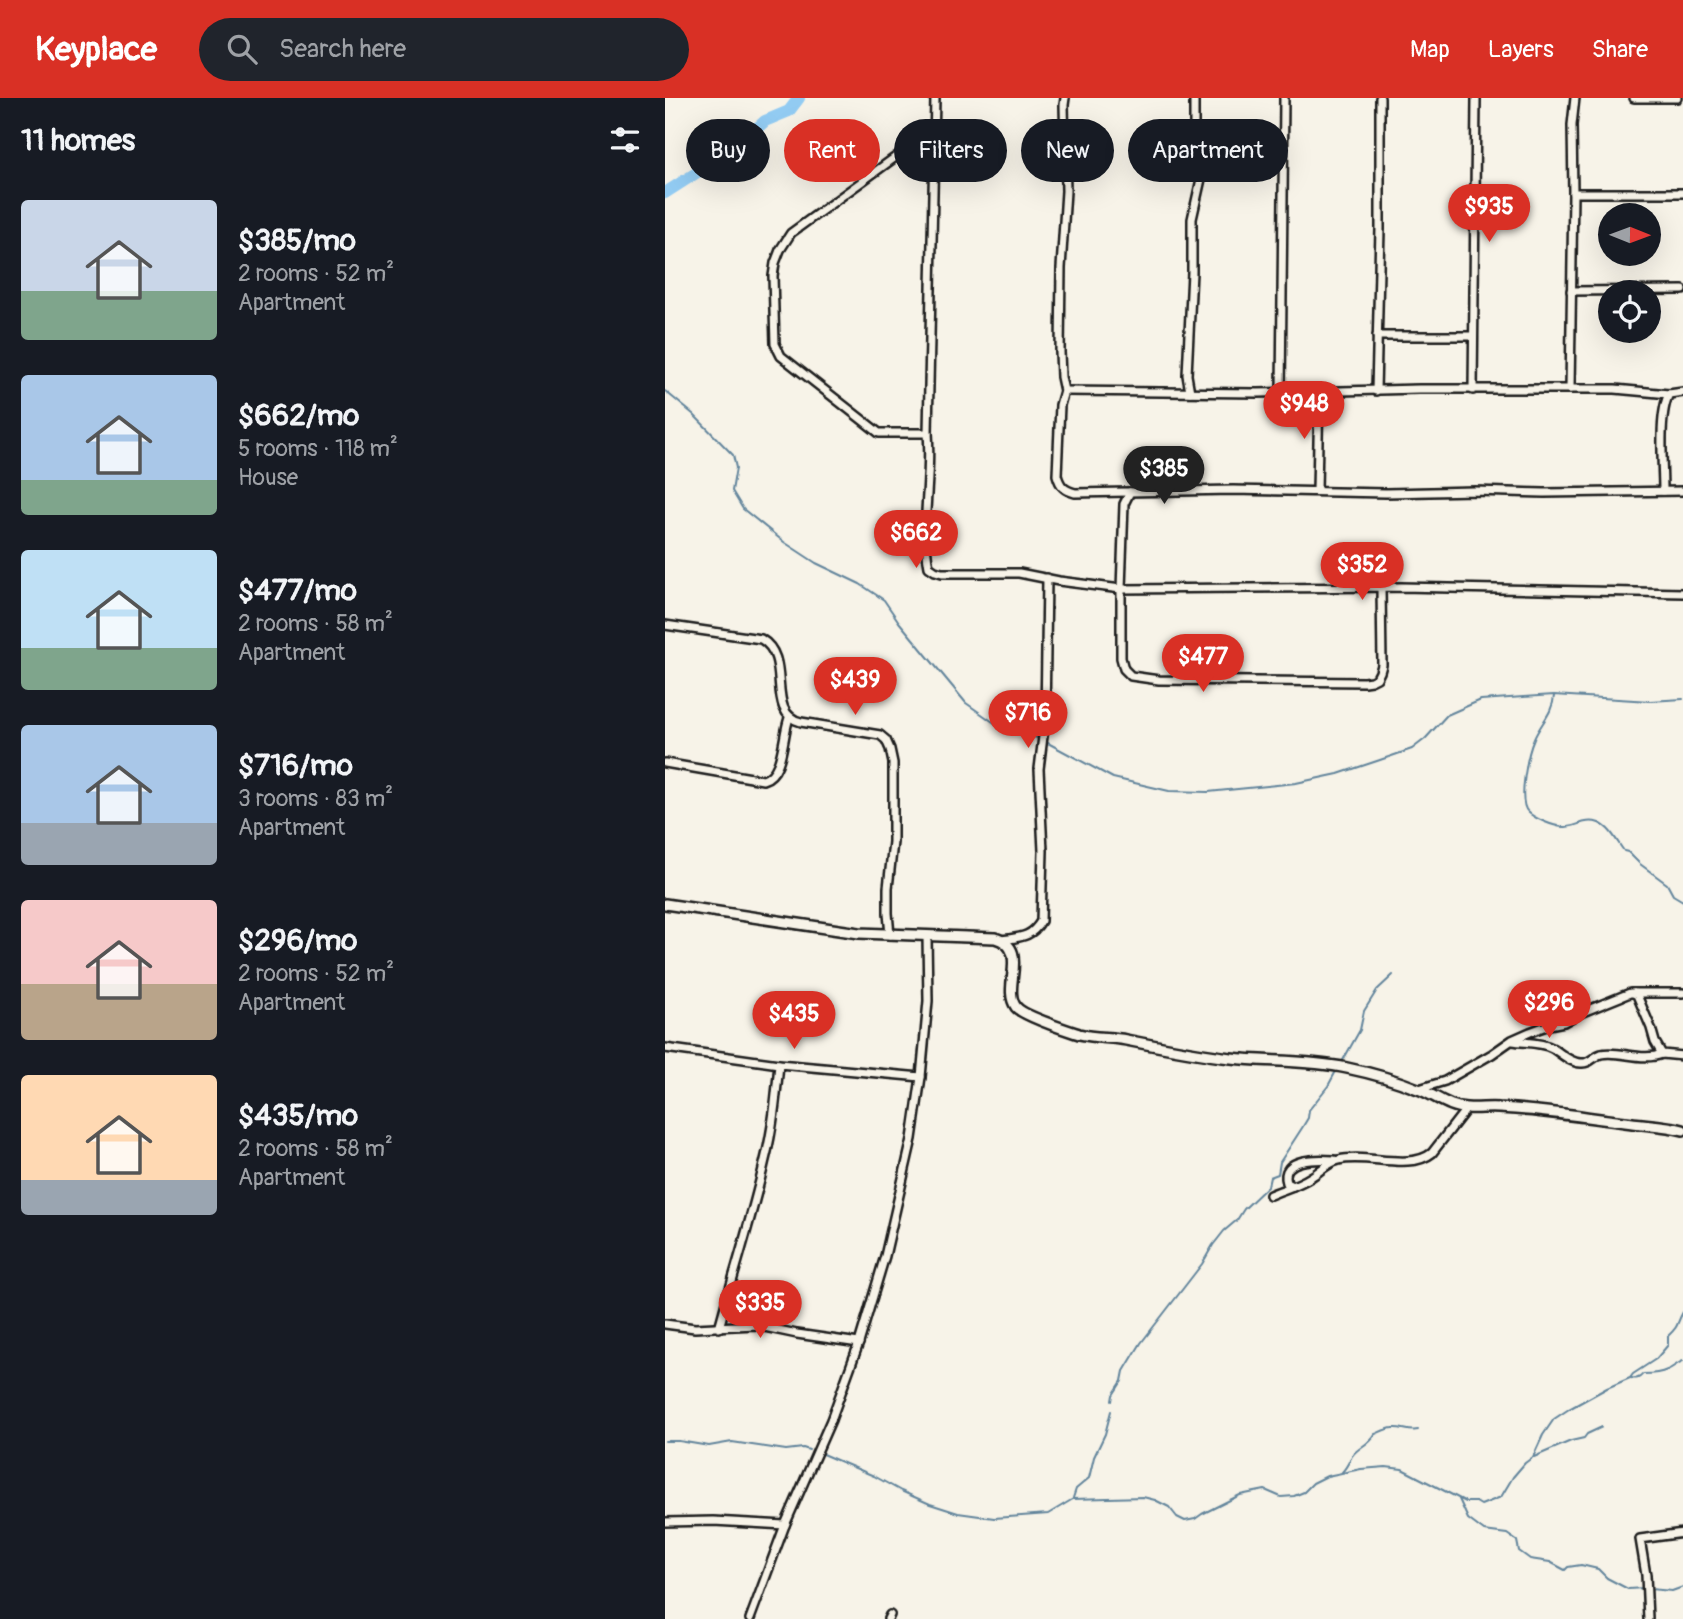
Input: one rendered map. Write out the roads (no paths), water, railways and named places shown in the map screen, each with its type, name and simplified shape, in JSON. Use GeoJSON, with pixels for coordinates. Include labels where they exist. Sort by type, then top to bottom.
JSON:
{"type":"FeatureCollection","features":[{"type":"Feature","properties":{"kind":"street"},"geometry":{"type":"LineString","coordinates":[[935,98],[935,119]]}},
{"type":"Feature","properties":{"kind":"street"},"geometry":{"type":"LineString","coordinates":[[1065,98],[1066,191],[1061,268],[1060,352],[1064,391],[1060,405],[1057,475],[1059,484],[1066,490],[1075,493],[1233,490],[1375,493],[1683,491]]}},
{"type":"Feature","properties":{"kind":"street"},"geometry":{"type":"LineString","coordinates":[[1190,392],[1188,375],[1192,219],[1201,178],[1194,152],[1194,98]]}},
{"type":"Feature","properties":{"kind":"street"},"geometry":{"type":"LineString","coordinates":[[1281,393],[1285,98]]}},
{"type":"Feature","properties":{"kind":"street"},"geometry":{"type":"LineString","coordinates":[[1377,391],[1380,98]]}},
{"type":"Feature","properties":{"kind":"street"},"geometry":{"type":"LineString","coordinates":[[1473,390],[1476,98]]}},
{"type":"Feature","properties":{"kind":"street"},"geometry":{"type":"LineString","coordinates":[[1570,389],[1572,125],[1575,98]]}},
{"type":"Feature","properties":{"kind":"street"},"geometry":{"type":"LineString","coordinates":[[1634,98],[1677,98]]}},
{"type":"Feature","properties":{"kind":"street"},"geometry":{"type":"LineString","coordinates":[[894,158],[791,233],[780,250],[773,276],[775,344],[781,356],[879,433],[928,433]]}},
{"type":"Feature","properties":{"kind":"street"},"geometry":{"type":"LineString","coordinates":[[933,182],[929,463],[924,526],[929,567],[935,571],[950,574],[1019,573],[1059,582],[1121,589],[1401,587],[1683,593]]}},
{"type":"Feature","properties":{"kind":"street"},"geometry":{"type":"LineString","coordinates":[[1573,193],[1683,193]]}},
{"type":"Feature","properties":{"kind":"street"},"geometry":{"type":"LineString","coordinates":[[1571,291],[1683,290]]}},
{"type":"Feature","properties":{"kind":"street"},"geometry":{"type":"LineString","coordinates":[[1377,337],[1473,336]]}},
{"type":"Feature","properties":{"kind":"street"},"geometry":{"type":"LineString","coordinates":[[1064,391],[1281,393],[1615,389],[1669,394],[1683,392]]}},
{"type":"Feature","properties":{"kind":"street"},"geometry":{"type":"LineString","coordinates":[[1317,491],[1319,392]]}},
{"type":"Feature","properties":{"kind":"street"},"geometry":{"type":"LineString","coordinates":[[1663,491],[1664,410],[1669,394]]}},
{"type":"Feature","properties":{"kind":"street"},"geometry":{"type":"LineString","coordinates":[[1130,492],[1125,504],[1121,657],[1124,669],[1131,676],[1159,680],[1338,683],[1371,681],[1377,678],[1380,672],[1381,588]]}},
{"type":"Feature","properties":{"kind":"street"},"geometry":{"type":"LineString","coordinates":[[665,904],[859,933],[985,937],[1002,940],[1028,935],[1036,930],[1041,921],[1043,851],[1039,769],[1045,720],[1047,578]]}},
{"type":"Feature","properties":{"kind":"street"},"geometry":{"type":"LineString","coordinates":[[665,625],[761,639],[775,654],[781,700],[789,718],[880,734],[886,740],[893,763],[894,826],[888,888],[890,935]]}},
{"type":"Feature","properties":{"kind":"street"},"geometry":{"type":"LineString","coordinates":[[665,764],[762,780],[770,778],[779,763],[789,718]]}},
{"type":"Feature","properties":{"kind":"street"},"geometry":{"type":"LineString","coordinates":[[750,1619],[785,1525],[831,1420],[859,1343],[888,1243],[912,1139],[921,1077],[928,1001],[927,936]]}},
{"type":"Feature","properties":{"kind":"street"},"geometry":{"type":"LineString","coordinates":[[1002,940],[1011,948],[1013,957],[1012,999],[1017,1008],[1030,1016],[1079,1034],[1123,1039],[1208,1055],[1341,1067],[1419,1089],[1452,1105],[1467,1108],[1567,1113],[1682,1126]]}},
{"type":"Feature","properties":{"kind":"street"},"geometry":{"type":"LineString","coordinates":[[1419,1089],[1445,1081],[1512,1041],[1634,993],[1683,993]]}},
{"type":"Feature","properties":{"kind":"street"},"geometry":{"type":"LineString","coordinates":[[1634,993],[1662,1054]]}},
{"type":"Feature","properties":{"kind":"street"},"geometry":{"type":"LineString","coordinates":[[1512,1041],[1546,1046],[1581,1063],[1587,1063],[1602,1054],[1683,1056]]}},
{"type":"Feature","properties":{"kind":"street"},"geometry":{"type":"LineString","coordinates":[[665,1048],[779,1064],[921,1077]]}},
{"type":"Feature","properties":{"kind":"street"},"geometry":{"type":"LineString","coordinates":[[719,1328],[766,1158],[779,1064]]}},
{"type":"Feature","properties":{"kind":"street"},"geometry":{"type":"LineString","coordinates":[[1293,1186],[1287,1183],[1287,1171],[1301,1161],[1310,1159],[1424,1158],[1432,1153],[1467,1108]]}},
{"type":"Feature","properties":{"kind":"street"},"geometry":{"type":"LineString","coordinates":[[1271,1195],[1313,1176],[1337,1160]]}},
{"type":"Feature","properties":{"kind":"street"},"geometry":{"type":"LineString","coordinates":[[665,1324],[695,1328],[755,1325],[859,1343]]}},
{"type":"Feature","properties":{"kind":"street"},"geometry":{"type":"LineString","coordinates":[[665,1522],[713,1521],[785,1525]]}},
{"type":"Feature","properties":{"kind":"street"},"geometry":{"type":"LineString","coordinates":[[1648,1619],[1646,1575],[1640,1539],[1683,1533]]}},
{"type":"Feature","properties":{"kind":"waterway"},"geometry":{"type":"LineString","coordinates":[[665,193],[735,148],[765,121],[789,111],[799,98]]}},
{"type":"Feature","properties":{"kind":"waterway"},"geometry":{"type":"LineString","coordinates":[[665,391],[693,414],[733,455],[736,468],[732,491],[743,509],[784,542],[816,563],[860,584],[884,600],[966,703],[1003,729],[1041,739]]}},
{"type":"Feature","properties":{"kind":"waterway"},"geometry":{"type":"LineString","coordinates":[[1046,742],[1113,778],[1169,791],[1208,792],[1296,783],[1338,774],[1377,761],[1412,749],[1447,715],[1481,700],[1554,695],[1650,701],[1683,699]]}},
{"type":"Feature","properties":{"kind":"waterway"},"geometry":{"type":"LineString","coordinates":[[1554,696],[1549,713],[1529,754],[1523,788],[1528,812],[1540,820],[1559,826],[1568,827],[1589,822],[1603,825],[1624,851],[1667,884],[1673,895],[1683,901]]}},
{"type":"Feature","properties":{"kind":"waterway"},"geometry":{"type":"LineString","coordinates":[[1342,1062],[1360,1030],[1364,1011],[1377,990],[1393,975]]}},
{"type":"Feature","properties":{"kind":"waterway"},"geometry":{"type":"LineString","coordinates":[[1112,1401],[1124,1371],[1141,1343],[1224,1231],[1268,1186],[1270,1177],[1278,1174],[1280,1162],[1308,1118],[1309,1110],[1335,1073]]}},
{"type":"Feature","properties":{"kind":"waterway"},"geometry":{"type":"LineString","coordinates":[[820,1453],[930,1504],[958,1513],[994,1518],[1048,1514],[1073,1499],[1143,1497],[1169,1507],[1177,1517],[1185,1521],[1195,1519],[1240,1495],[1265,1490],[1281,1497],[1294,1496],[1327,1476],[1386,1467],[1402,1469],[1466,1502],[1481,1505],[1501,1497],[1513,1477],[1533,1457],[1554,1419],[1607,1388],[1630,1378],[1656,1359],[1668,1345],[1668,1336],[1683,1312]]}},
{"type":"Feature","properties":{"kind":"waterway"},"geometry":{"type":"LineString","coordinates":[[1631,1378],[1661,1372],[1683,1361]]}},
{"type":"Feature","properties":{"kind":"waterway"},"geometry":{"type":"LineString","coordinates":[[1073,1498],[1076,1489],[1089,1478],[1111,1411]]}},
{"type":"Feature","properties":{"kind":"waterway"},"geometry":{"type":"LineString","coordinates":[[1534,1457],[1584,1438],[1602,1427]]}},
{"type":"Feature","properties":{"kind":"waterway"},"geometry":{"type":"LineString","coordinates":[[1342,1472],[1354,1453],[1375,1434],[1391,1428],[1418,1430]]}},
{"type":"Feature","properties":{"kind":"waterway"},"geometry":{"type":"LineString","coordinates":[[665,1441],[709,1446],[732,1442],[786,1450],[809,1450]]}},
{"type":"Feature","properties":{"kind":"waterway"},"geometry":{"type":"LineString","coordinates":[[1459,1499],[1468,1519],[1484,1531],[1507,1534],[1517,1541],[1519,1551],[1530,1559],[1550,1562],[1565,1570],[1581,1565],[1598,1569],[1607,1578],[1628,1589],[1644,1588]]}},
{"type":"Feature","properties":{"kind":"waterway"},"geometry":{"type":"LineString","coordinates":[[1650,1589],[1672,1591],[1683,1587]]}}]}
